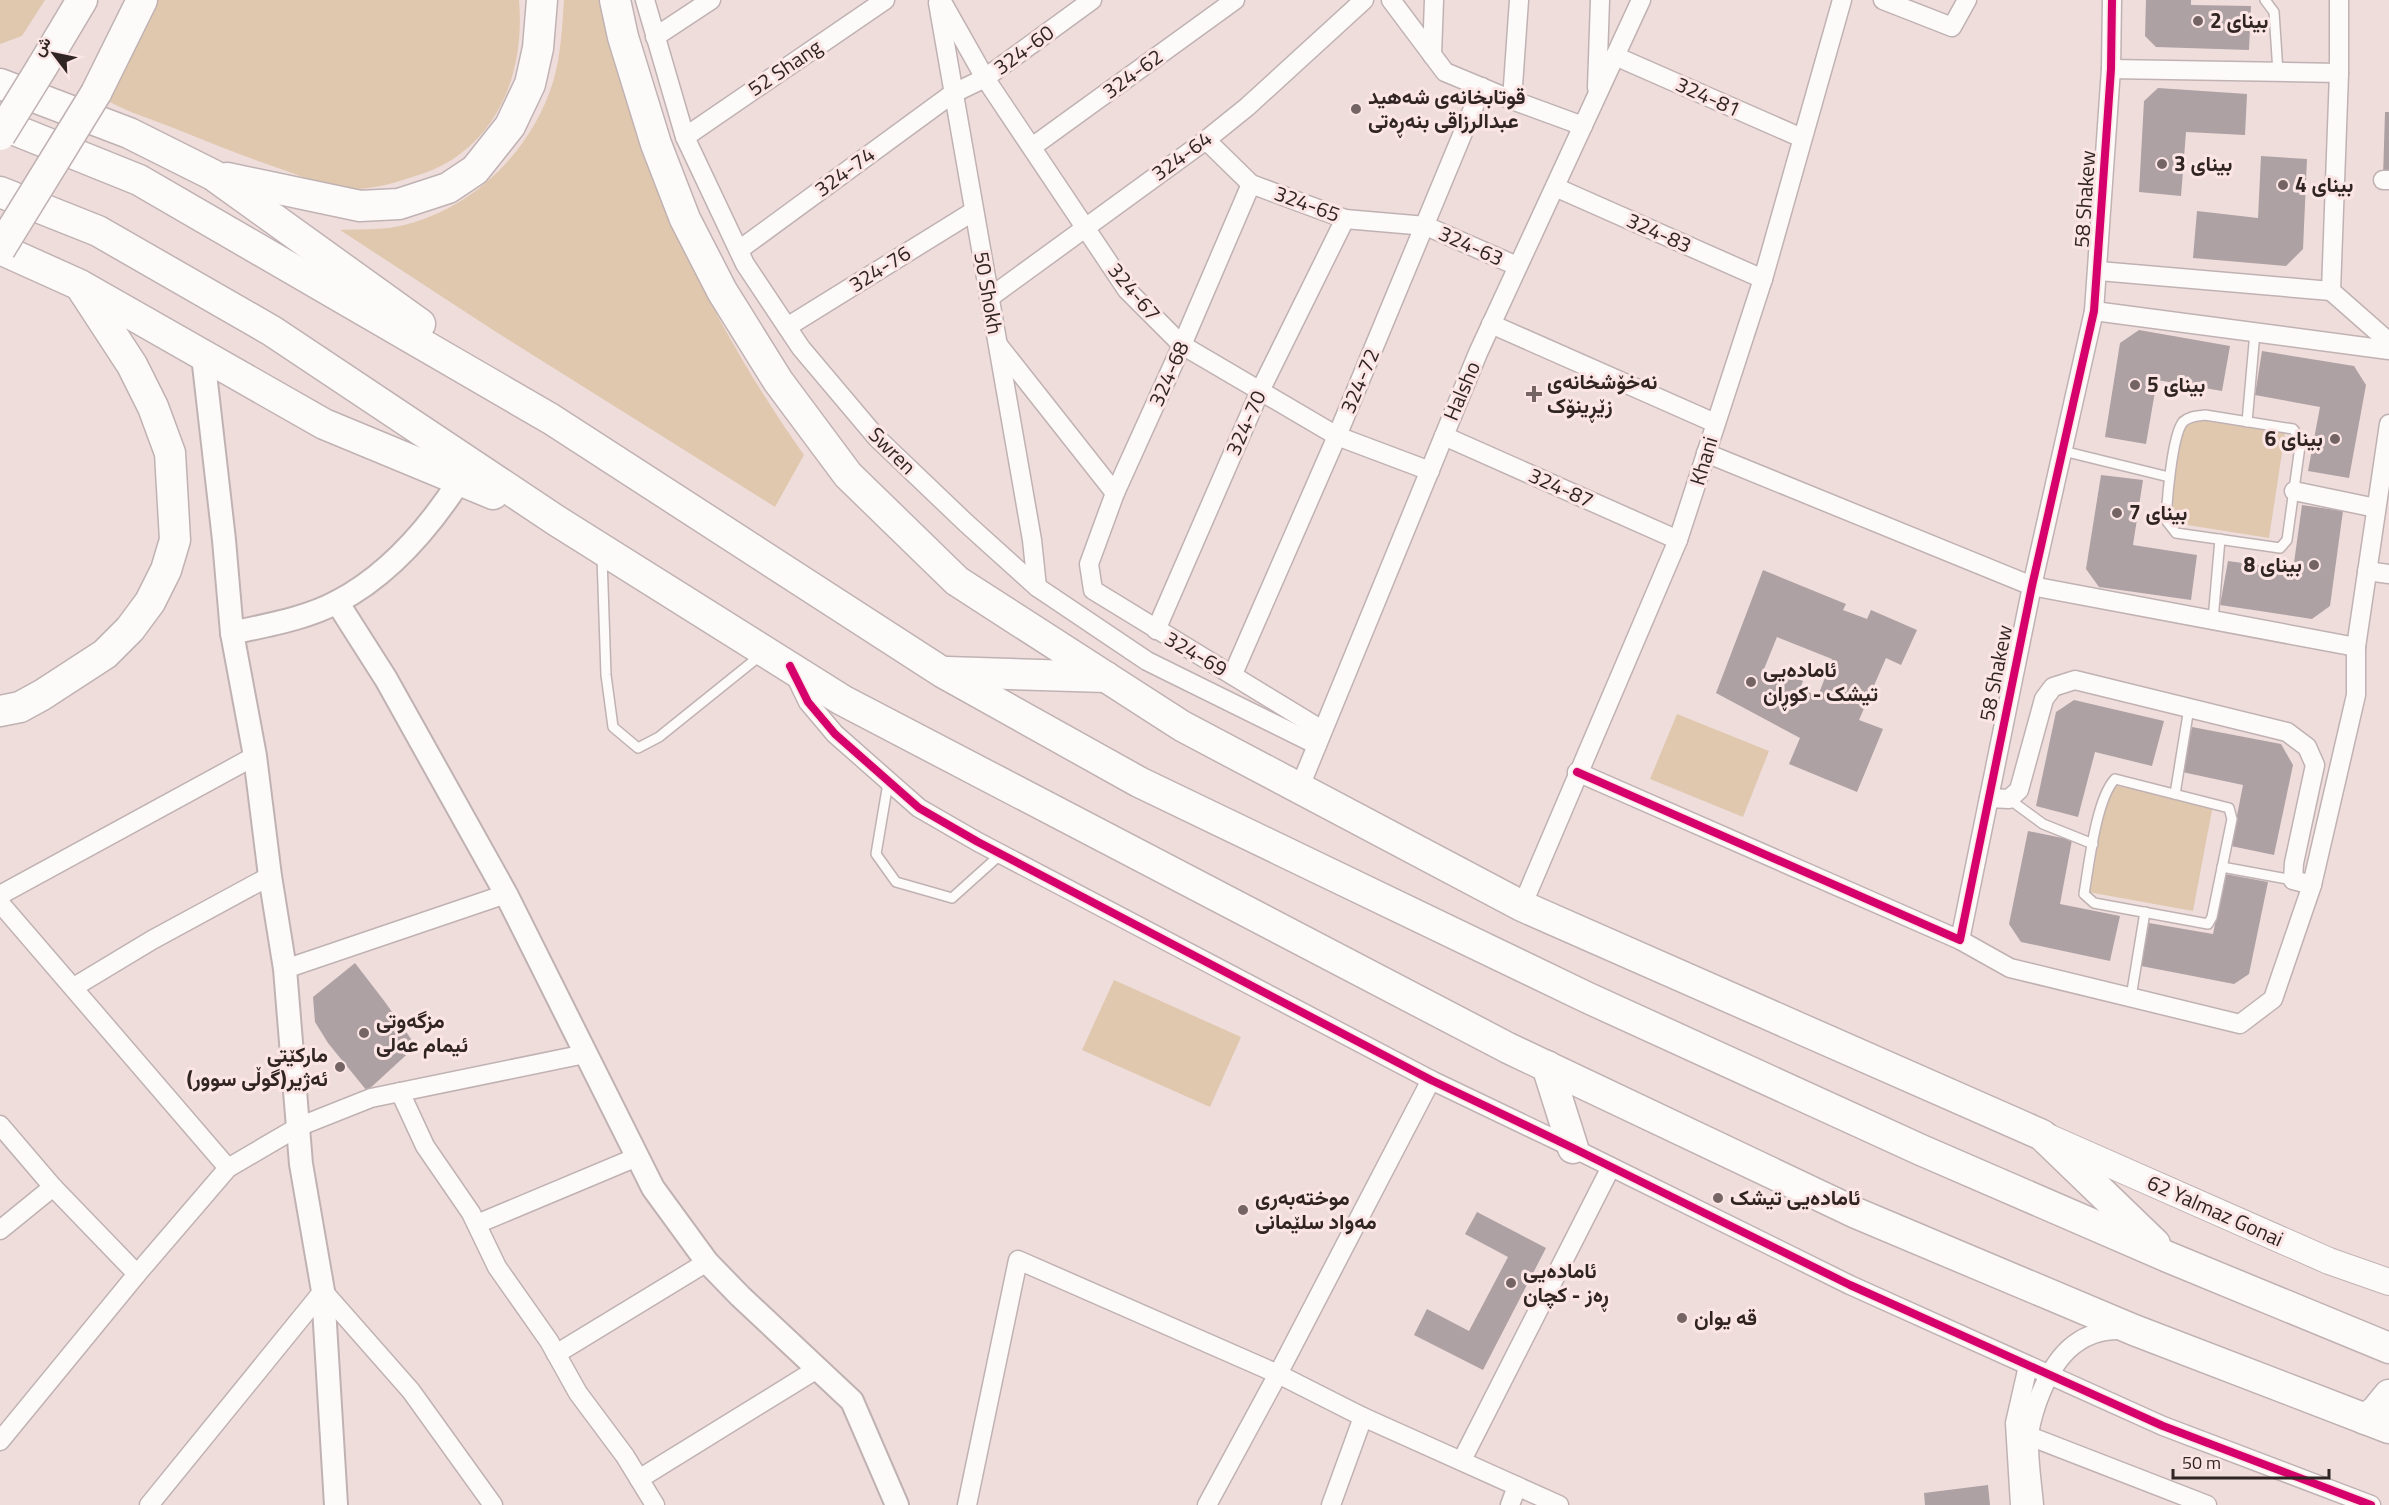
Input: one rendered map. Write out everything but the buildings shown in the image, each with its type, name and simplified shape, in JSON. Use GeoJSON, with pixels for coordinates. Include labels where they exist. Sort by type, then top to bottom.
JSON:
{"type":"FeatureCollection","features":[{"type":"Feature","properties":{"kind":"highway"},"geometry":{"type":"LineString","coordinates":[[0,135],[82,0]]}},
{"type":"Feature","properties":{"kind":"highway"},"geometry":{"type":"LineString","coordinates":[[142,0],[96,93],[0,249],[80,285],[324,424],[557,521]]}},
{"type":"Feature","properties":{"kind":"highway"},"geometry":{"type":"LineString","coordinates":[[213,176],[360,206],[399,204],[448,188],[475,170],[510,126],[530,84],[538,48],[542,0]]}},
{"type":"Feature","properties":{"kind":"highway"},"geometry":{"type":"LineString","coordinates":[[615,0],[623,37],[656,144],[685,219],[722,291],[778,381],[848,475],[957,581],[1182,726],[1521,906],[2042,1135],[2168,1257]]}},
{"type":"Feature","properties":{"kind":"highway"},"geometry":{"type":"LineString","coordinates":[[0,84],[129,133],[213,176],[551,419]]}},
{"type":"Feature","properties":{"kind":"highway"},"geometry":{"type":"LineString","coordinates":[[0,123],[139,180],[551,419],[942,672],[1139,782],[1586,998],[1921,1150],[2168,1257],[2389,1348]]}},
{"type":"Feature","properties":{"kind":"highway"},"geometry":{"type":"LineString","coordinates":[[0,192],[98,231],[263,326],[557,521],[842,700],[1547,1066],[1856,1213],[2134,1330],[2377,1423],[2376,1411],[2389,1395]]}},
{"type":"Feature","properties":{"kind":"highway"},"geometry":{"type":"LineString","coordinates":[[0,711],[20,706],[42,695],[105,654],[130,629],[150,602],[166,570],[175,540],[170,453],[163,434],[132,364],[80,285]]}},
{"type":"Feature","properties":{"kind":"highway"},"geometry":{"type":"LineString","coordinates":[[942,672],[1106,677]]}},
{"type":"Feature","properties":{"kind":"highway"},"geometry":{"type":"LineString","coordinates":[[1547,1066],[1573,1148]]}},
{"type":"Feature","properties":{"kind":"main road","name":"62 Yalmaz Gonai"},"geometry":{"type":"LineString","coordinates":[[2042,1135],[2329,1261],[2389,1282]]}},
{"type":"Feature","properties":{"kind":"street","name":"Swren"},"geometry":{"type":"LineString","coordinates":[[645,0],[685,137],[745,264],[801,348],[877,438],[1037,587],[1147,661],[1319,738]]}},
{"type":"Feature","properties":{"kind":"street"},"geometry":{"type":"LineString","coordinates":[[655,37],[711,0]]}},
{"type":"Feature","properties":{"kind":"street","name":"52 Shang"},"geometry":{"type":"LineString","coordinates":[[685,137],[885,0]]}},
{"type":"Feature","properties":{"kind":"street","name":"324-67"},"geometry":{"type":"LineString","coordinates":[[939,0],[985,78],[1127,290],[1182,345],[1337,436],[1430,471]]}},
{"type":"Feature","properties":{"kind":"street","name":"50 Shokh"},"geometry":{"type":"LineString","coordinates":[[939,0],[952,94],[1032,540],[1037,587]]}},
{"type":"Feature","properties":{"kind":"street","name":"324-60"},"geometry":{"type":"LineString","coordinates":[[952,94],[985,78],[1092,0]]}},
{"type":"Feature","properties":{"kind":"street","name":"324-62"},"geometry":{"type":"LineString","coordinates":[[1032,147],[1235,0]]}},
{"type":"Feature","properties":{"kind":"street","name":"324-64"},"geometry":{"type":"LineString","coordinates":[[989,298],[1206,140],[1246,107],[1364,0]]}},
{"type":"Feature","properties":{"kind":"street"},"geometry":{"type":"LineString","coordinates":[[1391,0],[1444,72],[1583,126]]}},
{"type":"Feature","properties":{"kind":"street"},"geometry":{"type":"LineString","coordinates":[[1432,55],[1434,0]]}},
{"type":"Feature","properties":{"kind":"street"},"geometry":{"type":"LineString","coordinates":[[1512,100],[1519,0]]}},
{"type":"Feature","properties":{"kind":"street"},"geometry":{"type":"LineString","coordinates":[[1596,97],[1600,0]]}},
{"type":"Feature","properties":{"kind":"street","name":"Halsho"},"geometry":{"type":"LineString","coordinates":[[1299,789],[1491,324],[1641,0]]}},
{"type":"Feature","properties":{"kind":"street"},"geometry":{"type":"LineString","coordinates":[[1883,0],[1952,27],[1968,0]]}},
{"type":"Feature","properties":{"kind":"street","name":"58 Shakew"},"geometry":{"type":"LineString","coordinates":[[1960,940],[2031,586],[2094,311],[2099,271],[2111,69],[2112,0]]}},
{"type":"Feature","properties":{"kind":"street"},"geometry":{"type":"LineString","coordinates":[[2331,291],[2339,73],[2339,0]]}},
{"type":"Feature","properties":{"kind":"street","name":"Khani"},"geometry":{"type":"LineString","coordinates":[[1521,906],[1678,540],[1763,279],[1837,2]]}},
{"type":"Feature","properties":{"kind":"street","name":"324-81"},"geometry":{"type":"LineString","coordinates":[[1615,56],[1802,138]]}},
{"type":"Feature","properties":{"kind":"street"},"geometry":{"type":"LineString","coordinates":[[2111,69],[2339,73]]}},
{"type":"Feature","properties":{"kind":"street","name":"324-72"},"geometry":{"type":"LineString","coordinates":[[1233,674],[1337,436],[1482,87]]}},
{"type":"Feature","properties":{"kind":"street","name":"324-74"},"geometry":{"type":"LineString","coordinates":[[739,250],[952,94]]}},
{"type":"Feature","properties":{"kind":"street","name":"324-65"},"geometry":{"type":"LineString","coordinates":[[1206,140],[1251,184],[1345,219],[1426,226]]}},
{"type":"Feature","properties":{"kind":"street","name":"324-68"},"geometry":{"type":"LineString","coordinates":[[1089,564],[1115,493],[1251,184]]}},
{"type":"Feature","properties":{"kind":"street","name":"324-83"},"geometry":{"type":"LineString","coordinates":[[1555,187],[1763,279]]}},
{"type":"Feature","properties":{"kind":"street","name":"324-76"},"geometry":{"type":"LineString","coordinates":[[787,327],[974,211]]}},
{"type":"Feature","properties":{"kind":"street","name":"324-70"},"geometry":{"type":"LineString","coordinates":[[1156,630],[1260,391],[1345,219]]}},
{"type":"Feature","properties":{"kind":"street","name":"324-63"},"geometry":{"type":"LineString","coordinates":[[1426,226],[1517,266]]}},
{"type":"Feature","properties":{"kind":"street"},"geometry":{"type":"LineString","coordinates":[[2099,271],[2331,291],[2389,342]]}},
{"type":"Feature","properties":{"kind":"street"},"geometry":{"type":"LineString","coordinates":[[2094,311],[2389,350]]}},
{"type":"Feature","properties":{"kind":"street"},"geometry":{"type":"LineString","coordinates":[[1491,324],[1715,423]]}},
{"type":"Feature","properties":{"kind":"street"},"geometry":{"type":"LineString","coordinates":[[997,344],[1115,493]]}},
{"type":"Feature","properties":{"kind":"street"},"geometry":{"type":"LineString","coordinates":[[203,356],[232,633],[255,756],[270,876],[285,969],[301,1164],[323,1291],[336,1505]]}},
{"type":"Feature","properties":{"kind":"street"},"geometry":{"type":"LineString","coordinates":[[1577,772],[1960,940],[2010,968],[2240,1024],[2273,999],[2312,885],[2356,694],[2355,647],[2389,424]]}},
{"type":"Feature","properties":{"kind":"street","name":"324-87"},"geometry":{"type":"LineString","coordinates":[[1444,436],[1678,540]]}},
{"type":"Feature","properties":{"kind":"street"},"geometry":{"type":"LineString","coordinates":[[1706,453],[2031,586],[2355,647]]}},
{"type":"Feature","properties":{"kind":"street"},"geometry":{"type":"LineString","coordinates":[[232,633],[279,623],[337,602],[366,583],[418,537],[441,510],[460,480]]}},
{"type":"Feature","properties":{"kind":"street"},"geometry":{"type":"LineString","coordinates":[[2294,491],[2376,508]]}},
{"type":"Feature","properties":{"kind":"street","name":"324-69"},"geometry":{"type":"LineString","coordinates":[[1089,564],[1094,590],[1156,630],[1233,674],[1319,738]]}},
{"type":"Feature","properties":{"kind":"street"},"geometry":{"type":"LineString","coordinates":[[2367,571],[2389,574]]}},
{"type":"Feature","properties":{"kind":"street"},"geometry":{"type":"LineString","coordinates":[[337,602],[386,679],[506,894],[653,1188],[707,1262],[852,1401],[897,1505]]}},
{"type":"Feature","properties":{"kind":"street"},"geometry":{"type":"LineString","coordinates":[[778,659],[808,702],[835,734],[888,783],[919,808],[1001,854],[1431,1080],[1850,1285],[2047,1376],[2163,1426],[2371,1505]]}},
{"type":"Feature","properties":{"kind":"street"},"geometry":{"type":"LineString","coordinates":[[1989,798],[2009,799],[2019,790],[2044,699],[2053,687],[2075,680],[2287,732],[2307,747],[2315,765],[2294,863],[2293,880],[2312,885]]}},
{"type":"Feature","properties":{"kind":"street"},"geometry":{"type":"LineString","coordinates":[[0,895],[255,756]]}},
{"type":"Feature","properties":{"kind":"street"},"geometry":{"type":"LineString","coordinates":[[74,987],[152,940],[270,876]]}},
{"type":"Feature","properties":{"kind":"street"},"geometry":{"type":"LineString","coordinates":[[285,969],[506,894]]}},
{"type":"Feature","properties":{"kind":"street"},"geometry":{"type":"LineString","coordinates":[[0,903],[228,1168]]}},
{"type":"Feature","properties":{"kind":"street"},"geometry":{"type":"LineString","coordinates":[[0,1441],[137,1274],[228,1168],[298,1127],[371,1098],[585,1054]]}},
{"type":"Feature","properties":{"kind":"street"},"geometry":{"type":"LineString","coordinates":[[1207,1505],[1431,1080]]}},
{"type":"Feature","properties":{"kind":"street"},"geometry":{"type":"LineString","coordinates":[[400,1092],[425,1146],[471,1213],[497,1267],[556,1354],[578,1393],[625,1456],[655,1505]]}},
{"type":"Feature","properties":{"kind":"street"},"geometry":{"type":"LineString","coordinates":[[0,1125],[52,1187],[137,1274]]}},
{"type":"Feature","properties":{"kind":"street"},"geometry":{"type":"LineString","coordinates":[[477,1224],[638,1157]]}},
{"type":"Feature","properties":{"kind":"street"},"geometry":{"type":"LineString","coordinates":[[1462,1460],[1611,1167]]}},
{"type":"Feature","properties":{"kind":"street"},"geometry":{"type":"LineString","coordinates":[[0,1230],[52,1187]]}},
{"type":"Feature","properties":{"kind":"street"},"geometry":{"type":"LineString","coordinates":[[967,1505],[1018,1260],[1278,1374],[1363,1417],[1558,1505]]}},
{"type":"Feature","properties":{"kind":"street"},"geometry":{"type":"LineString","coordinates":[[556,1354],[707,1262]]}},
{"type":"Feature","properties":{"kind":"street"},"geometry":{"type":"LineString","coordinates":[[149,1505],[323,1291]]}},
{"type":"Feature","properties":{"kind":"street"},"geometry":{"type":"LineString","coordinates":[[323,1291],[411,1391],[493,1505]]}},
{"type":"Feature","properties":{"kind":"street"},"geometry":{"type":"LineString","coordinates":[[2034,1505],[2031,1419],[2047,1376],[2064,1353],[2089,1336],[2103,1331],[2134,1330]]}},
{"type":"Feature","properties":{"kind":"street"},"geometry":{"type":"LineString","coordinates":[[2020,1505],[2015,1423],[2028,1366]]}},
{"type":"Feature","properties":{"kind":"street"},"geometry":{"type":"LineString","coordinates":[[639,1479],[817,1369]]}},
{"type":"Feature","properties":{"kind":"street"},"geometry":{"type":"LineString","coordinates":[[1331,1505],[1363,1417]]}},
{"type":"Feature","properties":{"kind":"street"},"geometry":{"type":"LineString","coordinates":[[2030,1436],[2206,1505]]}},
{"type":"Feature","properties":{"kind":"street"},"geometry":{"type":"LineString","coordinates":[[1510,1505],[1517,1486]]}},
{"type":"Feature","properties":{"kind":"lane"},"geometry":{"type":"LineString","coordinates":[[2265,0],[2274,12],[2278,72]]}},
{"type":"Feature","properties":{"kind":"lane"},"geometry":{"type":"LineString","coordinates":[[2247,422],[2255,332]]}},
{"type":"Feature","properties":{"kind":"lane"},"geometry":{"type":"LineString","coordinates":[[2205,415],[2293,429],[2301,439],[2287,540],[2280,548],[2176,533],[2166,520],[2169,477],[2182,424],[2189,418],[2205,415]]}},
{"type":"Feature","properties":{"kind":"lane"},"geometry":{"type":"LineString","coordinates":[[2062,451],[2169,477]]}},
{"type":"Feature","properties":{"kind":"lane"},"geometry":{"type":"LineString","coordinates":[[2213,620],[2220,539]]}},
{"type":"Feature","properties":{"kind":"lane"},"geometry":{"type":"LineString","coordinates":[[602,549],[606,675],[612,727],[638,748],[659,737],[778,659]]}},
{"type":"Feature","properties":{"kind":"lane"},"geometry":{"type":"LineString","coordinates":[[2175,794],[2188,708]]}},
{"type":"Feature","properties":{"kind":"lane"},"geometry":{"type":"LineString","coordinates":[[2115,779],[2229,808],[2232,819],[2212,917],[2208,924],[2094,903],[2084,894],[2093,844],[2107,788],[2115,779]]}},
{"type":"Feature","properties":{"kind":"lane"},"geometry":{"type":"LineString","coordinates":[[888,783],[876,854],[896,882],[952,898],[1001,854]]}},
{"type":"Feature","properties":{"kind":"lane"},"geometry":{"type":"LineString","coordinates":[[2009,799],[2043,824],[2093,844]]}},
{"type":"Feature","properties":{"kind":"lane"},"geometry":{"type":"LineString","coordinates":[[2222,867],[2293,880]]}},
{"type":"Feature","properties":{"kind":"lane"},"geometry":{"type":"LineString","coordinates":[[2131,997],[2145,912]]}},
{"type":"Feature","properties":{"kind":"shaded area"},"geometry":{"type":"Polygon","coordinates":[[[0,0],[45,0],[22,36],[0,44],[0,0]]]}},
{"type":"Feature","properties":{"kind":"shaded area"},"geometry":{"type":"Polygon","coordinates":[[[158,0],[519,0],[519,43],[515,65],[501,105],[477,139],[460,154],[434,169],[398,182],[371,188],[335,188],[236,153],[130,111],[101,97],[158,0]]]}},
{"type":"Feature","properties":{"kind":"shaded area"},"geometry":{"type":"Polygon","coordinates":[[[564,0],[599,0],[634,121],[679,237],[736,348],[768,402],[804,455],[775,507],[493,330],[340,230],[388,228],[422,220],[472,194],[493,176],[513,155],[543,108],[558,62],[564,0]]]}},
{"type":"Feature","properties":{"kind":"shaded area"},"geometry":{"type":"Polygon","coordinates":[[[2179,416],[2285,433],[2269,538],[2162,521],[2179,416]]]}},
{"type":"Feature","properties":{"kind":"shaded area"},"geometry":{"type":"Polygon","coordinates":[[[1677,714],[1769,751],[1743,817],[1650,779],[1677,714]]]}},
{"type":"Feature","properties":{"kind":"shaded area"},"geometry":{"type":"Polygon","coordinates":[[[2109,784],[2213,805],[2193,911],[2088,892],[2109,784]]]}},
{"type":"Feature","properties":{"kind":"shaded area"},"geometry":{"type":"Polygon","coordinates":[[[1114,980],[1241,1037],[1210,1107],[1082,1050],[1114,980]]]}},
{"type":"Feature","properties":{"kind":"cycle path"},"geometry":{"type":"LineString","coordinates":[[1577,772],[1960,940],[2032,586],[2094,311],[2111,69],[2112,0]]}},
{"type":"Feature","properties":{"kind":"cycle path"},"geometry":{"type":"LineString","coordinates":[[790,666],[808,702],[835,734],[919,808],[978,842],[1431,1080],[1850,1285],[2163,1426],[2371,1505]]}},
{"type":"Feature","properties":{"kind":"place","name":"بيناى 2"},"geometry":{"type":"Point","coordinates":[2198,21]}},
{"type":"Feature","properties":{"kind":"place","name":"قوتابخانەی شەهید عبدالرزاقی بنەڕەتی"},"geometry":{"type":"Point","coordinates":[1356,109]}},
{"type":"Feature","properties":{"kind":"place","name":"بيناى 3"},"geometry":{"type":"Point","coordinates":[2162,164]}},
{"type":"Feature","properties":{"kind":"place","name":"بيناى 4"},"geometry":{"type":"Point","coordinates":[2283,185]}},
{"type":"Feature","properties":{"kind":"place","name":"بيناى 5"},"geometry":{"type":"Point","coordinates":[2135,385]}},
{"type":"Feature","properties":{"kind":"place","name":"نەخۆشخانەی زێڕینۆک"},"geometry":{"type":"Point","coordinates":[1534,394]}},
{"type":"Feature","properties":{"kind":"place","name":"بيناى 6"},"geometry":{"type":"Point","coordinates":[2335,439]}},
{"type":"Feature","properties":{"kind":"place","name":"بيناى 7"},"geometry":{"type":"Point","coordinates":[2117,513]}},
{"type":"Feature","properties":{"kind":"place","name":"بيناى 8"},"geometry":{"type":"Point","coordinates":[2314,565]}},
{"type":"Feature","properties":{"kind":"place","name":"ئامادەیی تیشک - کوڕان"},"geometry":{"type":"Point","coordinates":[1751,682]}},
{"type":"Feature","properties":{"kind":"place","name":"مزگەوتی ئیمام عەلی"},"geometry":{"type":"Point","coordinates":[364,1033]}},
{"type":"Feature","properties":{"kind":"place","name":"مارکێتی ئەژیر(گوڵی سوور)"},"geometry":{"type":"Point","coordinates":[340,1067]}},
{"type":"Feature","properties":{"kind":"place","name":"ئامادەیی تیشک"},"geometry":{"type":"Point","coordinates":[1718,1198]}},
{"type":"Feature","properties":{"kind":"place","name":"موختەبەری مەواد سلێمانی"},"geometry":{"type":"Point","coordinates":[1243,1210]}},
{"type":"Feature","properties":{"kind":"place","name":"ئامادەیی ڕەز - کچان"},"geometry":{"type":"Point","coordinates":[1511,1283]}},
{"type":"Feature","properties":{"kind":"place","name":"قه یوان"},"geometry":{"type":"Point","coordinates":[1682,1318]}}]}
